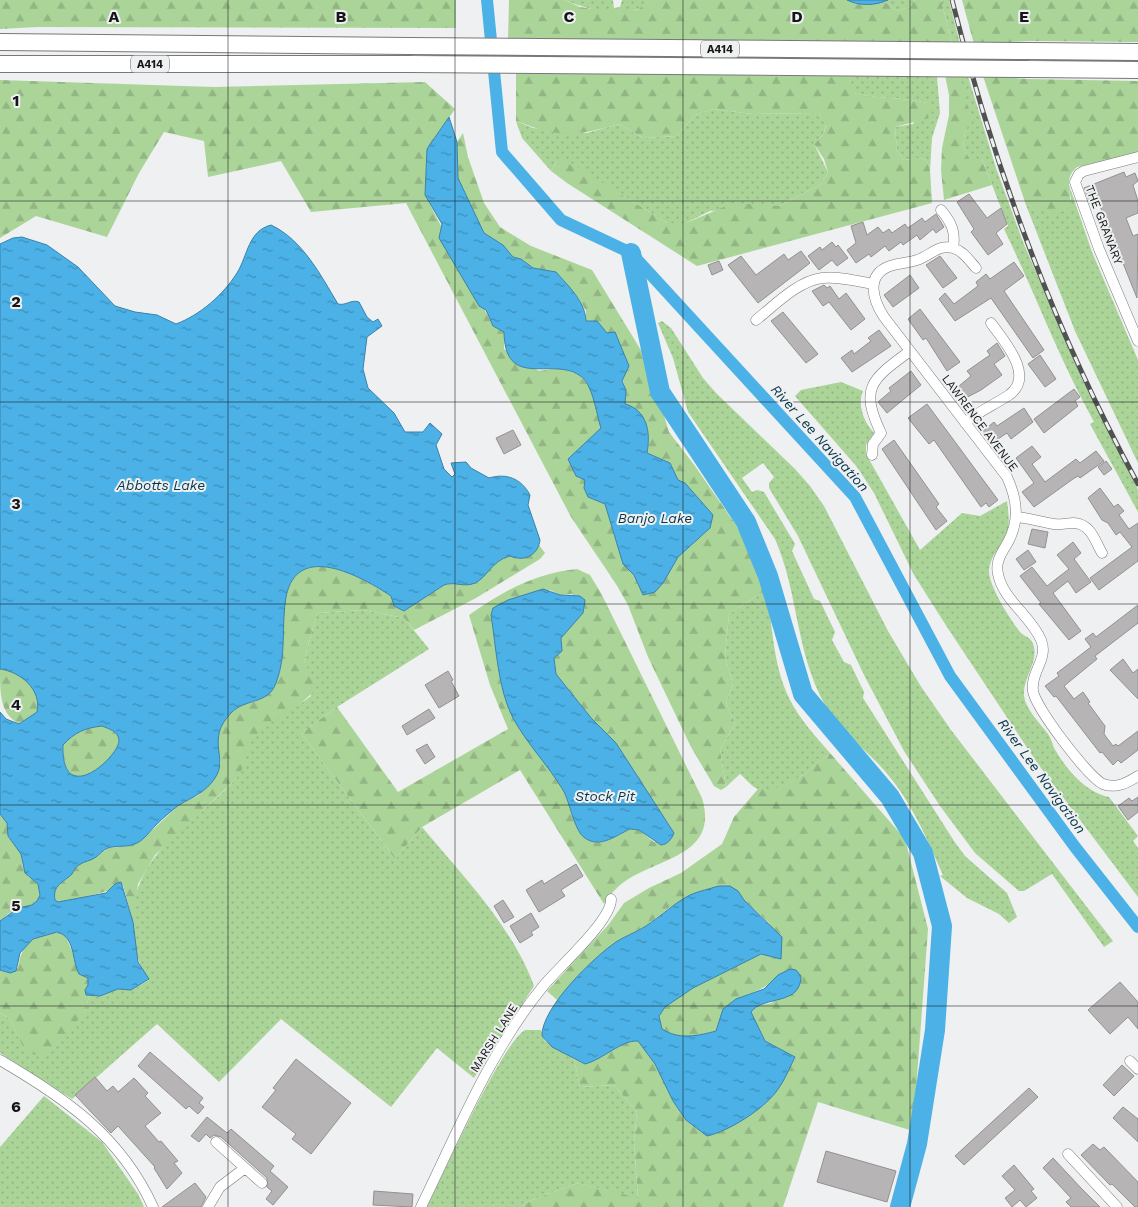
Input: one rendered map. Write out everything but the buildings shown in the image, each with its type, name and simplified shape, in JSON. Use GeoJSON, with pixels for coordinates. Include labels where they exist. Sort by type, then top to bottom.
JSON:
{"type":"FeatureCollection","features":[{"type":"Feature","properties":{"kind":"highway","name":"A414"},"geometry":{"type":"LineString","coordinates":[[0,42],[1138,52]]}},
{"type":"Feature","properties":{"kind":"highway","name":"A414"},"geometry":{"type":"LineString","coordinates":[[0,64],[410,64],[1138,70]]}},
{"type":"Feature","properties":{"kind":"street","name":"THE GRANARY"},"geometry":{"type":"LineString","coordinates":[[1138,157],[1084,171],[1078,174],[1075,182],[1099,249],[1138,341]]}},
{"type":"Feature","properties":{"kind":"street"},"geometry":{"type":"LineString","coordinates":[[941,210],[952,225],[955,234],[953,248]]}},
{"type":"Feature","properties":{"kind":"street"},"geometry":{"type":"LineString","coordinates":[[756,320],[802,285],[816,279],[832,278],[873,284],[877,274],[888,266],[919,260],[945,247],[953,248],[965,255],[976,268]]}},
{"type":"Feature","properties":{"kind":"street","name":"LAWRENCE AVENUE"},"geometry":{"type":"LineString","coordinates":[[873,284],[873,293],[878,308],[1007,477],[1016,500],[1016,517],[1012,533],[998,562],[998,574],[1002,586],[1042,642],[1043,656],[1033,682],[1037,704],[1096,780],[1113,786],[1125,784],[1138,776]]}},
{"type":"Feature","properties":{"kind":"street"},"geometry":{"type":"LineString","coordinates":[[965,423],[985,408],[1010,395],[1016,385],[1018,370],[1015,357],[991,323]]}},
{"type":"Feature","properties":{"kind":"street"},"geometry":{"type":"LineString","coordinates":[[872,455],[873,444],[881,434],[870,408],[871,387],[880,375],[910,351]]}},
{"type":"Feature","properties":{"kind":"street"},"geometry":{"type":"LineString","coordinates":[[1016,517],[1057,524],[1076,523],[1082,525],[1092,533],[1102,553]]}},
{"type":"Feature","properties":{"kind":"street","name":"MARSH LANE"},"geometry":{"type":"LineString","coordinates":[[421,1207],[458,1126],[505,1043],[537,994],[595,930],[609,910],[611,899]]}},
{"type":"Feature","properties":{"kind":"street"},"geometry":{"type":"LineString","coordinates":[[0,1060],[49,1088],[96,1127],[127,1162],[153,1207]]}},
{"type":"Feature","properties":{"kind":"street"},"geometry":{"type":"LineString","coordinates":[[1130,1061],[1138,1069]]}},
{"type":"Feature","properties":{"kind":"street"},"geometry":{"type":"LineString","coordinates":[[216,1142],[262,1183]]}},
{"type":"Feature","properties":{"kind":"street"},"geometry":{"type":"LineString","coordinates":[[1068,1154],[1117,1207]]}},
{"type":"Feature","properties":{"kind":"street"},"geometry":{"type":"LineString","coordinates":[[208,1207],[220,1187],[245,1168]]}},
{"type":"Feature","properties":{"kind":"green space"},"geometry":{"type":"Polygon","coordinates":[[[0,0],[456,0],[456,28],[37,27],[0,29],[0,0]]]}},
{"type":"Feature","properties":{"kind":"green space"},"geometry":{"type":"Polygon","coordinates":[[[509,0],[565,0],[580,7],[614,12],[637,10],[651,0],[847,0],[857,4],[885,2],[897,11],[909,7],[915,0],[941,0],[952,43],[508,40],[509,0]]]}},
{"type":"Feature","properties":{"kind":"green space"},"geometry":{"type":"Polygon","coordinates":[[[565,0],[613,0],[614,8],[620,7],[622,0],[651,0],[638,9],[621,13],[591,9],[565,0]]]}},
{"type":"Feature","properties":{"kind":"green space"},"geometry":{"type":"Polygon","coordinates":[[[888,0],[915,0],[909,7],[897,11],[885,2],[888,0]]]}},
{"type":"Feature","properties":{"kind":"green space"},"geometry":{"type":"Polygon","coordinates":[[[941,0],[949,0],[960,44],[952,43],[941,0]]]}},
{"type":"Feature","properties":{"kind":"green space"},"geometry":{"type":"Polygon","coordinates":[[[962,0],[1138,0],[1138,42],[1029,41],[974,44],[962,0]]]}},
{"type":"Feature","properties":{"kind":"green space"},"geometry":{"type":"Polygon","coordinates":[[[516,73],[848,76],[854,93],[927,103],[932,111],[926,119],[895,127],[897,151],[904,160],[920,158],[926,160],[930,170],[932,203],[697,266],[551,171],[557,161],[566,160],[667,223],[686,223],[733,203],[779,206],[821,184],[828,172],[824,159],[814,144],[823,135],[826,126],[819,113],[753,114],[714,109],[695,115],[677,136],[643,138],[619,124],[578,133],[556,133],[516,121],[516,73]]]}},
{"type":"Feature","properties":{"kind":"green space"},"geometry":{"type":"Polygon","coordinates":[[[945,75],[960,76],[972,123],[965,130],[963,148],[970,159],[982,159],[992,185],[944,200],[941,170],[942,148],[949,115],[949,95],[945,75]]]}},
{"type":"Feature","properties":{"kind":"green space"},"geometry":{"type":"Polygon","coordinates":[[[848,76],[937,77],[940,113],[932,138],[930,170],[926,160],[920,158],[904,160],[897,151],[895,127],[913,124],[927,103],[853,93],[848,76]]]}},
{"type":"Feature","properties":{"kind":"green space"},"geometry":{"type":"Polygon","coordinates":[[[960,76],[968,76],[996,168],[1023,242],[1082,379],[1138,490],[1138,512],[1090,424],[1094,422],[1058,350],[1004,229],[1008,226],[982,159],[970,159],[963,148],[965,130],[960,76]]]}},
{"type":"Feature","properties":{"kind":"green space"},"geometry":{"type":"Polygon","coordinates":[[[983,76],[1029,79],[1138,81],[1138,153],[1077,167],[1070,176],[1069,181],[1070,207],[1056,215],[1026,205],[983,76]]]}},
{"type":"Feature","properties":{"kind":"green space"},"geometry":{"type":"Polygon","coordinates":[[[0,80],[214,87],[425,82],[455,109],[427,149],[425,195],[493,326],[504,332],[504,349],[539,371],[559,368],[580,375],[591,389],[601,428],[585,480],[605,504],[623,564],[634,575],[643,595],[662,584],[680,555],[710,528],[678,480],[670,463],[647,453],[649,440],[625,404],[626,390],[607,333],[586,322],[586,311],[579,299],[556,272],[533,268],[521,259],[513,257],[503,245],[484,233],[458,178],[457,142],[463,133],[468,157],[484,203],[500,227],[531,246],[592,270],[647,360],[669,432],[695,466],[759,561],[767,589],[729,614],[725,656],[733,684],[726,702],[735,724],[720,750],[726,787],[721,790],[714,786],[691,747],[648,657],[628,605],[571,517],[406,203],[311,212],[281,161],[208,177],[204,141],[164,132],[139,173],[107,237],[36,216],[0,238],[0,80]]]}},
{"type":"Feature","properties":{"kind":"green space"},"geometry":{"type":"Polygon","coordinates":[[[714,109],[753,114],[819,113],[826,125],[823,135],[814,144],[828,172],[821,184],[779,206],[710,211],[686,223],[667,223],[622,195],[557,161],[551,171],[522,138],[516,121],[533,128],[587,133],[619,124],[643,138],[677,136],[695,115],[714,109]]]}},
{"type":"Feature","properties":{"kind":"green space"},"geometry":{"type":"Polygon","coordinates":[[[1068,182],[1092,252],[1138,360],[1138,463],[1075,331],[1026,205],[1056,214],[1071,199],[1068,182]]]}},
{"type":"Feature","properties":{"kind":"green space"},"geometry":{"type":"Polygon","coordinates":[[[662,321],[671,328],[703,378],[716,393],[795,469],[810,486],[824,506],[888,631],[920,685],[951,730],[1113,941],[1104,947],[1052,874],[1024,891],[1019,891],[975,853],[940,806],[904,751],[864,675],[798,536],[769,488],[769,483],[774,477],[763,463],[742,478],[752,492],[757,490],[764,492],[795,544],[792,551],[814,599],[820,601],[835,632],[832,640],[844,662],[851,665],[864,692],[863,698],[954,841],[965,856],[1007,893],[1017,917],[1009,923],[999,914],[967,898],[940,876],[943,875],[917,819],[902,793],[876,761],[837,723],[825,705],[815,685],[808,664],[789,581],[775,539],[688,412],[673,358],[658,323],[662,321]]]}},
{"type":"Feature","properties":{"kind":"green space"},"geometry":{"type":"Polygon","coordinates":[[[841,382],[863,391],[861,408],[867,424],[874,433],[866,445],[866,454],[920,550],[962,513],[980,516],[1007,501],[1008,531],[993,557],[989,572],[990,579],[1006,612],[1020,632],[1029,638],[1035,650],[1033,663],[1024,689],[1025,701],[1030,711],[1049,736],[1064,764],[1084,785],[1109,797],[1138,836],[1133,841],[1138,848],[1138,897],[1038,764],[947,627],[914,575],[874,493],[857,467],[795,396],[801,390],[841,382]]]}},
{"type":"Feature","properties":{"kind":"green space"},"geometry":{"type":"Polygon","coordinates":[[[539,545],[545,553],[540,559],[476,598],[414,630],[404,618],[363,610],[317,613],[304,661],[315,683],[315,691],[295,708],[273,721],[253,737],[241,772],[232,783],[155,855],[138,884],[133,922],[123,885],[83,897],[58,902],[55,900],[54,893],[58,885],[79,864],[92,859],[109,848],[128,846],[145,837],[179,805],[199,795],[221,763],[218,740],[222,724],[232,711],[239,706],[260,699],[279,675],[287,591],[299,573],[310,567],[324,567],[353,575],[391,596],[394,606],[404,611],[444,585],[475,583],[498,561],[510,556],[518,559],[537,549],[539,545]]]}},
{"type":"Feature","properties":{"kind":"green space"},"geometry":{"type":"Polygon","coordinates":[[[577,569],[590,575],[601,593],[702,798],[705,819],[701,834],[691,846],[678,855],[629,878],[614,891],[604,904],[520,770],[422,827],[395,859],[301,733],[337,707],[398,792],[508,729],[490,685],[469,615],[494,598],[520,584],[562,571],[577,569]],[[550,590],[493,608],[491,615],[498,669],[504,696],[520,729],[559,782],[575,822],[585,838],[591,841],[602,842],[630,829],[639,830],[654,842],[674,833],[616,743],[592,719],[556,674],[554,658],[562,642],[561,638],[569,627],[573,594],[560,595],[550,590]]]}},
{"type":"Feature","properties":{"kind":"green space"},"geometry":{"type":"Polygon","coordinates":[[[767,589],[776,658],[784,685],[798,713],[830,753],[797,779],[777,789],[758,789],[740,774],[726,787],[720,750],[735,724],[726,702],[733,684],[725,656],[729,614],[767,589]]]}},
{"type":"Feature","properties":{"kind":"green space"},"geometry":{"type":"Polygon","coordinates":[[[363,610],[404,618],[429,649],[337,707],[301,733],[395,859],[422,827],[485,902],[500,922],[525,964],[534,986],[474,1078],[437,1048],[391,1107],[281,1019],[219,1082],[157,1024],[72,1099],[0,1053],[0,1013],[10,1019],[25,1050],[85,1012],[89,996],[100,996],[118,989],[132,990],[149,980],[142,969],[137,953],[134,934],[134,908],[139,885],[149,865],[179,831],[232,783],[242,767],[249,744],[257,732],[311,696],[308,672],[304,661],[317,613],[363,610]]]}},
{"type":"Feature","properties":{"kind":"green space"},"geometry":{"type":"Polygon","coordinates":[[[0,669],[22,678],[28,683],[36,696],[37,712],[19,724],[8,714],[2,702],[0,669]]]}},
{"type":"Feature","properties":{"kind":"green space"},"geometry":{"type":"Polygon","coordinates":[[[102,726],[117,734],[119,740],[117,748],[111,757],[91,773],[81,777],[71,774],[65,764],[63,745],[81,731],[102,726]]]}},
{"type":"Feature","properties":{"kind":"green space"},"geometry":{"type":"Polygon","coordinates":[[[830,753],[905,839],[928,929],[913,1131],[818,1102],[783,1207],[523,1207],[524,1203],[578,1183],[638,1198],[634,1142],[637,1112],[614,1085],[580,1087],[574,1059],[585,1064],[629,1040],[638,1041],[655,1064],[673,1101],[686,1120],[707,1136],[736,1124],[748,1116],[770,1097],[779,1085],[795,1058],[765,1041],[751,1012],[760,1005],[772,1003],[778,975],[766,986],[739,998],[726,1007],[716,1031],[685,1037],[669,1035],[659,1023],[659,1018],[665,1007],[682,994],[710,978],[759,955],[781,958],[769,923],[744,900],[738,891],[670,907],[646,926],[616,942],[599,956],[557,1000],[547,991],[609,924],[624,903],[649,888],[681,873],[722,844],[734,817],[758,789],[779,787],[788,783],[805,773],[830,753]]]}},
{"type":"Feature","properties":{"kind":"green space"},"geometry":{"type":"Polygon","coordinates":[[[0,814],[7,823],[8,836],[21,854],[23,867],[28,876],[38,884],[40,895],[32,905],[9,913],[0,921],[0,814]]]}},
{"type":"Feature","properties":{"kind":"green space"},"geometry":{"type":"Polygon","coordinates":[[[48,933],[61,933],[66,937],[82,975],[88,978],[88,985],[85,990],[89,996],[85,1012],[44,1058],[25,1051],[10,1019],[0,1013],[0,970],[10,973],[18,968],[21,955],[27,945],[35,938],[48,933]]]}},
{"type":"Feature","properties":{"kind":"green space"},"geometry":{"type":"Polygon","coordinates":[[[525,1030],[541,1030],[545,1041],[574,1059],[580,1087],[614,1085],[637,1112],[634,1142],[638,1199],[578,1183],[524,1203],[523,1207],[427,1207],[488,1083],[515,1040],[525,1030]]]}},
{"type":"Feature","properties":{"kind":"green space"},"geometry":{"type":"Polygon","coordinates":[[[44,1096],[102,1142],[138,1194],[144,1207],[0,1207],[0,1147],[44,1096]]]}},
{"type":"Feature","properties":{"kind":"water"},"geometry":{"type":"Polygon","coordinates":[[[847,0],[888,0],[867,4],[847,0]]]}},
{"type":"Feature","properties":{"kind":"water","name":"Banjo Lake"},"geometry":{"type":"Polygon","coordinates":[[[449,117],[457,142],[458,178],[484,233],[503,245],[513,257],[521,259],[533,268],[556,272],[583,307],[586,321],[597,321],[607,333],[615,332],[629,366],[622,381],[626,390],[625,404],[638,411],[646,423],[648,430],[647,453],[670,463],[678,480],[685,483],[713,515],[710,528],[678,557],[663,583],[655,592],[643,595],[634,575],[623,564],[605,504],[588,497],[584,488],[585,480],[576,476],[568,459],[601,428],[588,385],[579,375],[568,370],[531,368],[521,366],[512,361],[506,350],[504,332],[493,326],[486,310],[479,306],[439,238],[442,224],[425,195],[427,149],[449,117]]]}},
{"type":"Feature","properties":{"kind":"water","name":"Abbotts Lake"},"geometry":{"type":"Polygon","coordinates":[[[271,225],[293,240],[302,249],[338,304],[353,301],[359,302],[367,317],[373,322],[378,319],[382,326],[367,337],[363,369],[368,388],[394,413],[405,432],[423,432],[430,423],[442,434],[436,445],[444,469],[452,477],[455,474],[451,463],[466,462],[471,468],[489,478],[507,477],[522,484],[530,495],[528,505],[540,540],[539,546],[533,554],[525,558],[510,556],[498,561],[475,583],[444,585],[404,611],[394,606],[391,596],[348,573],[332,568],[316,567],[303,570],[292,580],[286,597],[282,662],[276,683],[268,695],[237,708],[223,723],[218,740],[219,771],[215,778],[199,794],[173,810],[140,841],[133,845],[108,848],[78,866],[72,874],[59,884],[55,891],[55,900],[58,902],[106,893],[115,884],[121,882],[133,922],[138,962],[149,979],[131,990],[118,989],[100,996],[86,995],[85,990],[88,985],[88,978],[79,974],[67,938],[57,932],[33,939],[20,953],[16,971],[10,973],[0,970],[0,921],[18,908],[32,905],[40,895],[38,884],[25,873],[21,854],[8,836],[7,823],[0,814],[0,712],[6,719],[19,724],[37,712],[38,704],[36,696],[28,683],[15,674],[0,669],[0,244],[13,238],[22,237],[47,245],[78,267],[115,306],[135,312],[157,315],[176,324],[202,310],[225,289],[241,266],[253,238],[263,228],[271,225]],[[102,726],[85,729],[63,745],[65,764],[71,774],[80,776],[91,773],[110,757],[117,747],[119,740],[115,732],[102,726]]]}},
{"type":"Feature","properties":{"kind":"water","name":"Stock Pit"},"geometry":{"type":"Polygon","coordinates":[[[543,589],[560,595],[580,596],[585,600],[583,613],[561,638],[562,651],[554,658],[556,674],[592,719],[616,743],[674,833],[666,844],[661,845],[639,830],[630,829],[602,842],[591,841],[585,838],[575,823],[563,790],[513,718],[501,681],[491,615],[493,608],[508,600],[543,589]]]}},
{"type":"Feature","properties":{"kind":"water"},"geometry":{"type":"Polygon","coordinates":[[[719,886],[730,886],[738,891],[744,900],[782,937],[781,959],[761,954],[693,988],[665,1007],[659,1016],[662,1029],[682,1036],[716,1031],[723,1009],[736,999],[764,989],[778,975],[790,969],[796,970],[801,976],[795,992],[781,999],[764,1003],[751,1012],[765,1041],[795,1057],[782,1084],[770,1099],[754,1113],[725,1130],[707,1136],[686,1120],[673,1101],[655,1064],[638,1041],[625,1043],[585,1064],[552,1047],[542,1036],[544,1025],[559,998],[570,984],[606,949],[646,926],[690,895],[719,886]]]}},
{"type":"Feature","properties":{"kind":"waterway","name":"River Lee Navigation"},"geometry":{"type":"LineString","coordinates":[[487,0],[502,152],[561,220],[631,253],[855,497],[950,676],[1075,847],[1138,927]]}},
{"type":"Feature","properties":{"kind":"waterway"},"geometry":{"type":"LineString","coordinates":[[631,253],[660,392],[746,522],[768,576],[803,694],[890,797],[923,853],[942,926],[935,1030],[917,1144],[900,1207]]}},
{"type":"Feature","properties":{"kind":"railway"},"geometry":{"type":"LineString","coordinates":[[952,0],[987,125],[1007,187],[1030,248],[1080,368],[1138,484]]}}]}
